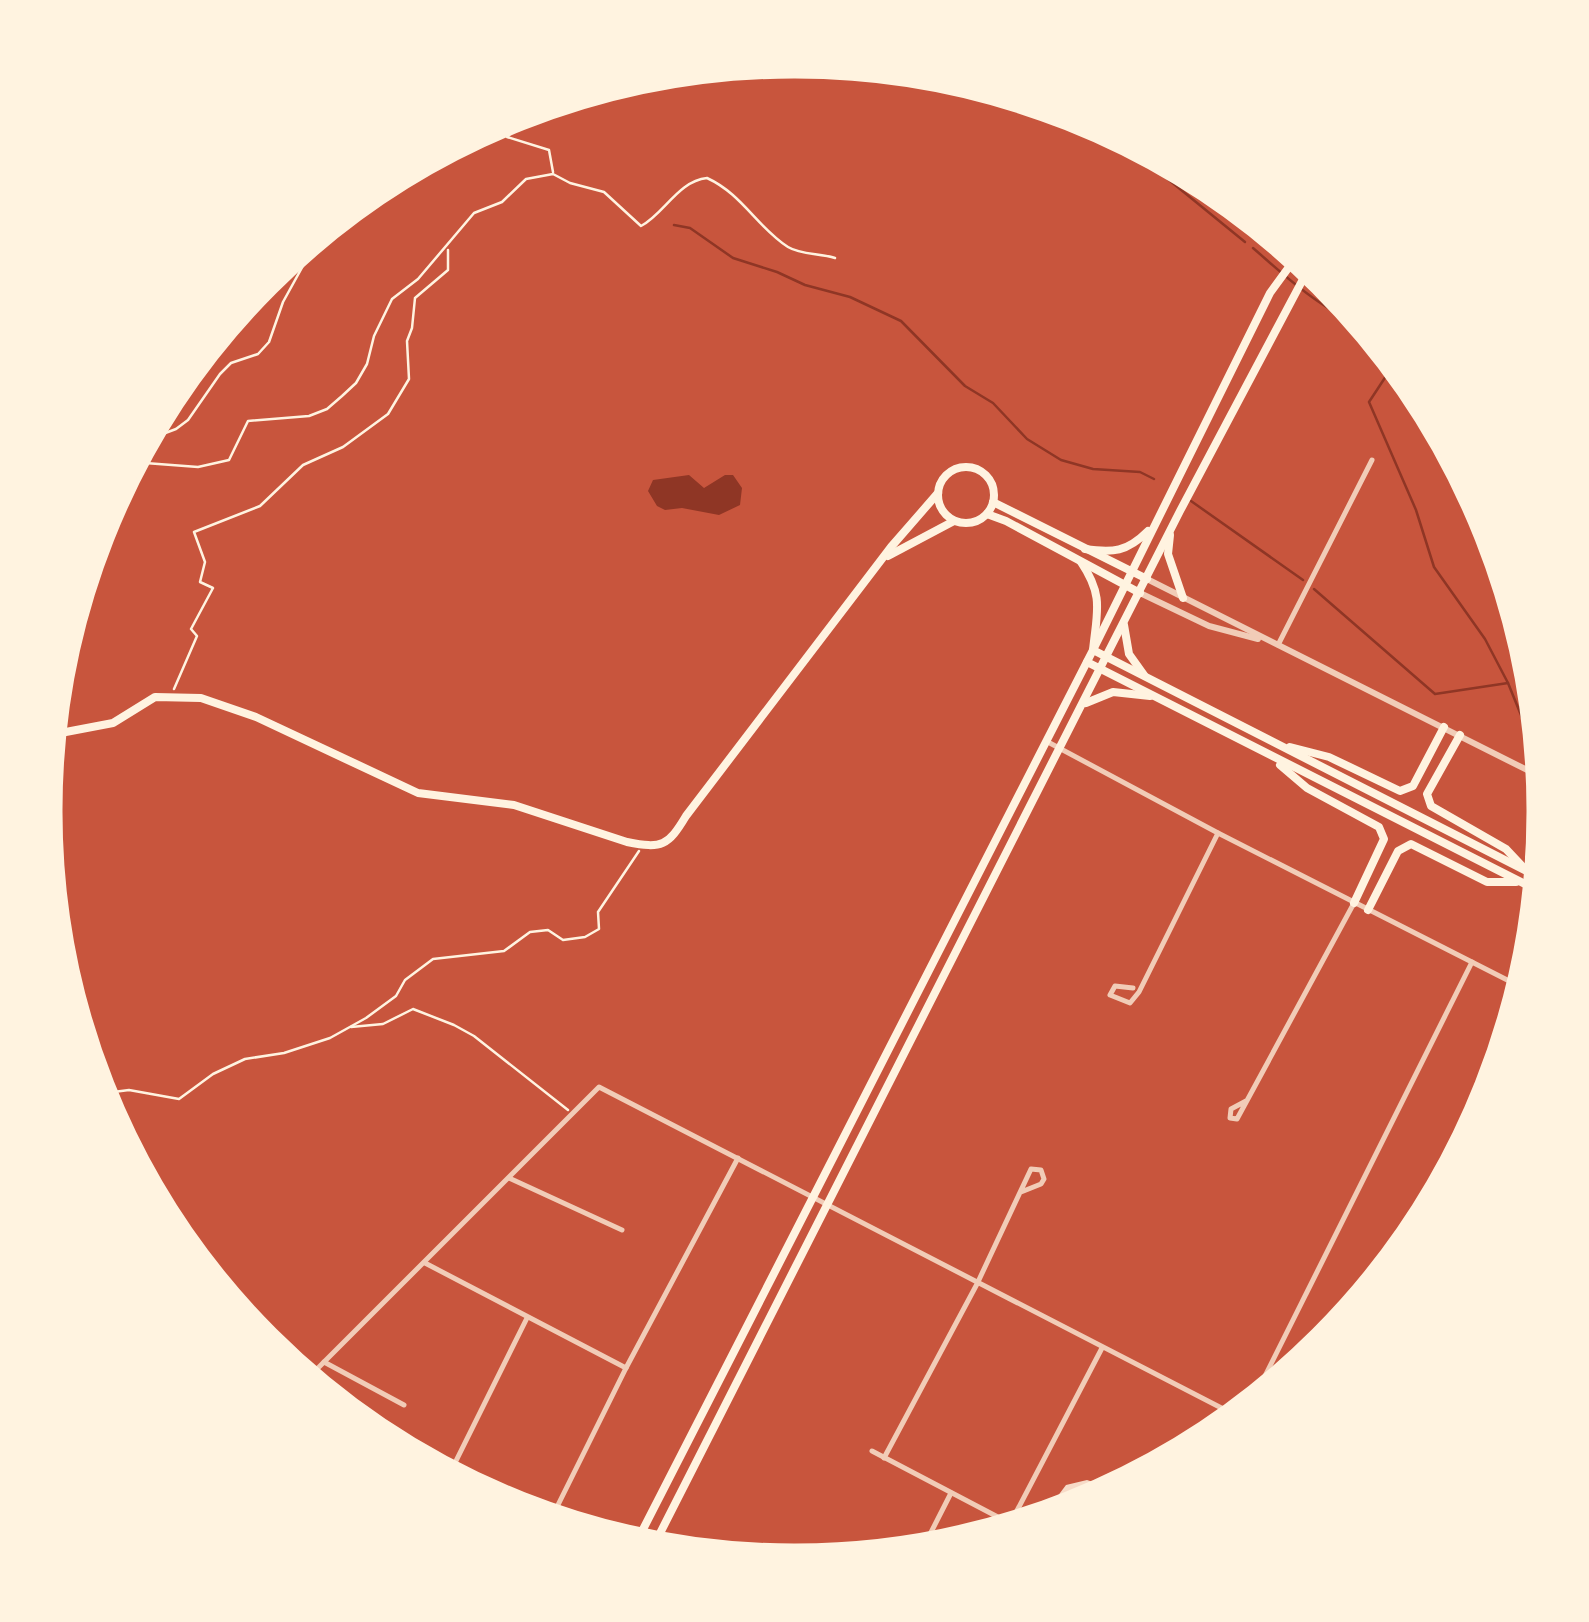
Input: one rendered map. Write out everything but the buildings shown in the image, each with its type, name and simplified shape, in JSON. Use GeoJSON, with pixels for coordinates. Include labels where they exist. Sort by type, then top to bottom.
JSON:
{"type":"FeatureCollection","features":[{"type":"Feature","properties":{"kind":"main road"},"geometry":{"type":"LineString","coordinates":[[643,1529],[1093,650],[1164,501],[1270,294],[1289,268]]}},
{"type":"Feature","properties":{"kind":"main road"},"geometry":{"type":"LineString","coordinates":[[660,1533],[1180,511],[1302,281]]}},
{"type":"Feature","properties":{"kind":"main road"},"geometry":{"type":"LineString","coordinates":[[64,733],[113,723],[148,700],[173,696],[202,698],[236,708],[418,793],[514,805],[643,845],[665,844],[938,493],[949,473],[969,467],[986,476],[992,484],[993,502],[987,514],[971,523],[954,521],[941,510],[938,493]]}},
{"type":"Feature","properties":{"kind":"main road"},"geometry":{"type":"LineString","coordinates":[[993,502],[1147,579]]}},
{"type":"Feature","properties":{"kind":"main road"},"geometry":{"type":"LineString","coordinates":[[987,514],[1140,593]]}},
{"type":"Feature","properties":{"kind":"main road"},"geometry":{"type":"LineString","coordinates":[[884,558],[954,521]]}},
{"type":"Feature","properties":{"kind":"main road"},"geometry":{"type":"LineString","coordinates":[[1085,549],[1120,551],[1134,546],[1152,526]]}},
{"type":"Feature","properties":{"kind":"main road"},"geometry":{"type":"LineString","coordinates":[[1170,531],[1168,554],[1184,598]]}},
{"type":"Feature","properties":{"kind":"main road"},"geometry":{"type":"LineString","coordinates":[[1080,562],[1094,582],[1099,598],[1093,650]]}},
{"type":"Feature","properties":{"kind":"main road"},"geometry":{"type":"LineString","coordinates":[[1124,625],[1129,654],[1147,679]]}},
{"type":"Feature","properties":{"kind":"main road"},"geometry":{"type":"LineString","coordinates":[[1093,650],[1526,870]]}},
{"type":"Feature","properties":{"kind":"main road"},"geometry":{"type":"LineString","coordinates":[[1086,662],[1525,885]]}},
{"type":"Feature","properties":{"kind":"main road"},"geometry":{"type":"LineString","coordinates":[[1084,704],[1113,692],[1154,696]]}},
{"type":"Feature","properties":{"kind":"main road"},"geometry":{"type":"LineString","coordinates":[[1276,743],[1329,757],[1400,791],[1413,786],[1444,727]]}},
{"type":"Feature","properties":{"kind":"main road"},"geometry":{"type":"LineString","coordinates":[[1460,735],[1427,794],[1432,806],[1506,849],[1526,870]]}},
{"type":"Feature","properties":{"kind":"main road"},"geometry":{"type":"LineString","coordinates":[[1272,758],[1307,788],[1379,828],[1384,839],[1354,903]]}},
{"type":"Feature","properties":{"kind":"main road"},"geometry":{"type":"LineString","coordinates":[[1368,910],[1398,850],[1411,844],[1488,882],[1520,882]]}},
{"type":"Feature","properties":{"kind":"street"},"geometry":{"type":"LineString","coordinates":[[1278,646],[1372,460]]}},
{"type":"Feature","properties":{"kind":"street"},"geometry":{"type":"LineString","coordinates":[[1147,579],[1527,770]]}},
{"type":"Feature","properties":{"kind":"street"},"geometry":{"type":"LineString","coordinates":[[1140,593],[1209,626],[1278,646]]}},
{"type":"Feature","properties":{"kind":"street"},"geometry":{"type":"LineString","coordinates":[[1045,740],[1509,981]]}},
{"type":"Feature","properties":{"kind":"street"},"geometry":{"type":"LineString","coordinates":[[1133,988],[1115,986],[1110,996],[1130,1003],[1139,992],[1218,833]]}},
{"type":"Feature","properties":{"kind":"street"},"geometry":{"type":"LineString","coordinates":[[1246,1102],[1231,1109],[1230,1118],[1237,1120],[1354,903]]}},
{"type":"Feature","properties":{"kind":"street"},"geometry":{"type":"LineString","coordinates":[[1266,1374],[1472,962]]}},
{"type":"Feature","properties":{"kind":"street"},"geometry":{"type":"LineString","coordinates":[[317,1369],[598,1087],[1222,1408]]}},
{"type":"Feature","properties":{"kind":"street"},"geometry":{"type":"LineString","coordinates":[[557,1507],[738,1158]]}},
{"type":"Feature","properties":{"kind":"street"},"geometry":{"type":"LineString","coordinates":[[884,1458],[977,1284],[1031,1170],[1041,1170],[1041,1184],[1021,1192]]}},
{"type":"Feature","properties":{"kind":"street"},"geometry":{"type":"LineString","coordinates":[[509,1178],[622,1230]]}},
{"type":"Feature","properties":{"kind":"street"},"geometry":{"type":"LineString","coordinates":[[424,1263],[626,1368]]}},
{"type":"Feature","properties":{"kind":"street"},"geometry":{"type":"LineString","coordinates":[[455,1462],[527,1318]]}},
{"type":"Feature","properties":{"kind":"street"},"geometry":{"type":"LineString","coordinates":[[1020,1510],[1102,1348]]}},
{"type":"Feature","properties":{"kind":"street"},"geometry":{"type":"LineString","coordinates":[[324,1362],[404,1405]]}},
{"type":"Feature","properties":{"kind":"street"},"geometry":{"type":"LineString","coordinates":[[872,1451],[996,1517]]}},
{"type":"Feature","properties":{"kind":"street"},"geometry":{"type":"LineString","coordinates":[[931,1532],[951,1493]]}},
{"type":"Feature","properties":{"kind":"path"},"geometry":{"type":"LineString","coordinates":[[510,133],[506,137],[549,150],[553,174]]}},
{"type":"Feature","properties":{"kind":"path"},"geometry":{"type":"LineString","coordinates":[[148,463],[198,468],[229,460],[248,421],[310,416],[326,409],[356,383],[368,364],[374,336],[392,299],[418,279],[474,213],[502,202],[526,178],[553,174],[604,192],[641,226],[680,191],[707,178],[742,200],[788,248],[835,258]]}},
{"type":"Feature","properties":{"kind":"path"},"geometry":{"type":"LineString","coordinates":[[173,696],[197,636],[191,629],[213,588],[200,582],[205,562],[194,532],[260,506],[303,465],[343,447],[388,414],[408,379],[406,341],[412,328],[415,298],[448,270],[448,247]]}},
{"type":"Feature","properties":{"kind":"path"},"geometry":{"type":"LineString","coordinates":[[164,434],[188,420],[231,363],[258,354],[269,342],[283,302],[303,265]]}},
{"type":"Feature","properties":{"kind":"path"},"geometry":{"type":"LineString","coordinates":[[116,1092],[179,1098],[213,1074],[244,1059],[330,1038],[396,996],[405,980],[433,960],[504,952],[530,932],[548,930],[563,940],[586,937],[599,929],[598,912],[643,845]]}},
{"type":"Feature","properties":{"kind":"path"},"geometry":{"type":"LineString","coordinates":[[349,1028],[383,1024],[412,1009],[454,1024],[573,1114]]}},
{"type":"Feature","properties":{"kind":"shaded area"},"geometry":{"type":"Polygon","coordinates":[[[689,475],[704,488],[725,475],[733,475],[742,488],[740,505],[719,515],[657,506],[648,491],[653,480],[689,475]]]}},
{"type":"Feature","properties":{"kind":"waterway"},"geometry":{"type":"LineString","coordinates":[[1165,177],[1245,242]]}},
{"type":"Feature","properties":{"kind":"waterway"},"geometry":{"type":"LineString","coordinates":[[674,225],[690,228],[733,258],[850,297],[901,321],[965,386],[993,403],[1027,439],[1061,460],[1093,469],[1140,472],[1154,479]]}},
{"type":"Feature","properties":{"kind":"waterway"},"geometry":{"type":"LineString","coordinates":[[1253,248],[1330,309]]}},
{"type":"Feature","properties":{"kind":"waterway"},"geometry":{"type":"LineString","coordinates":[[1386,376],[1369,402],[1416,510],[1434,567],[1485,639],[1508,683]]}},
{"type":"Feature","properties":{"kind":"waterway"},"geometry":{"type":"LineString","coordinates":[[1191,501],[1303,580]]}},
{"type":"Feature","properties":{"kind":"waterway"},"geometry":{"type":"LineString","coordinates":[[1314,589],[1435,694],[1508,683],[1524,721]]}}]}
